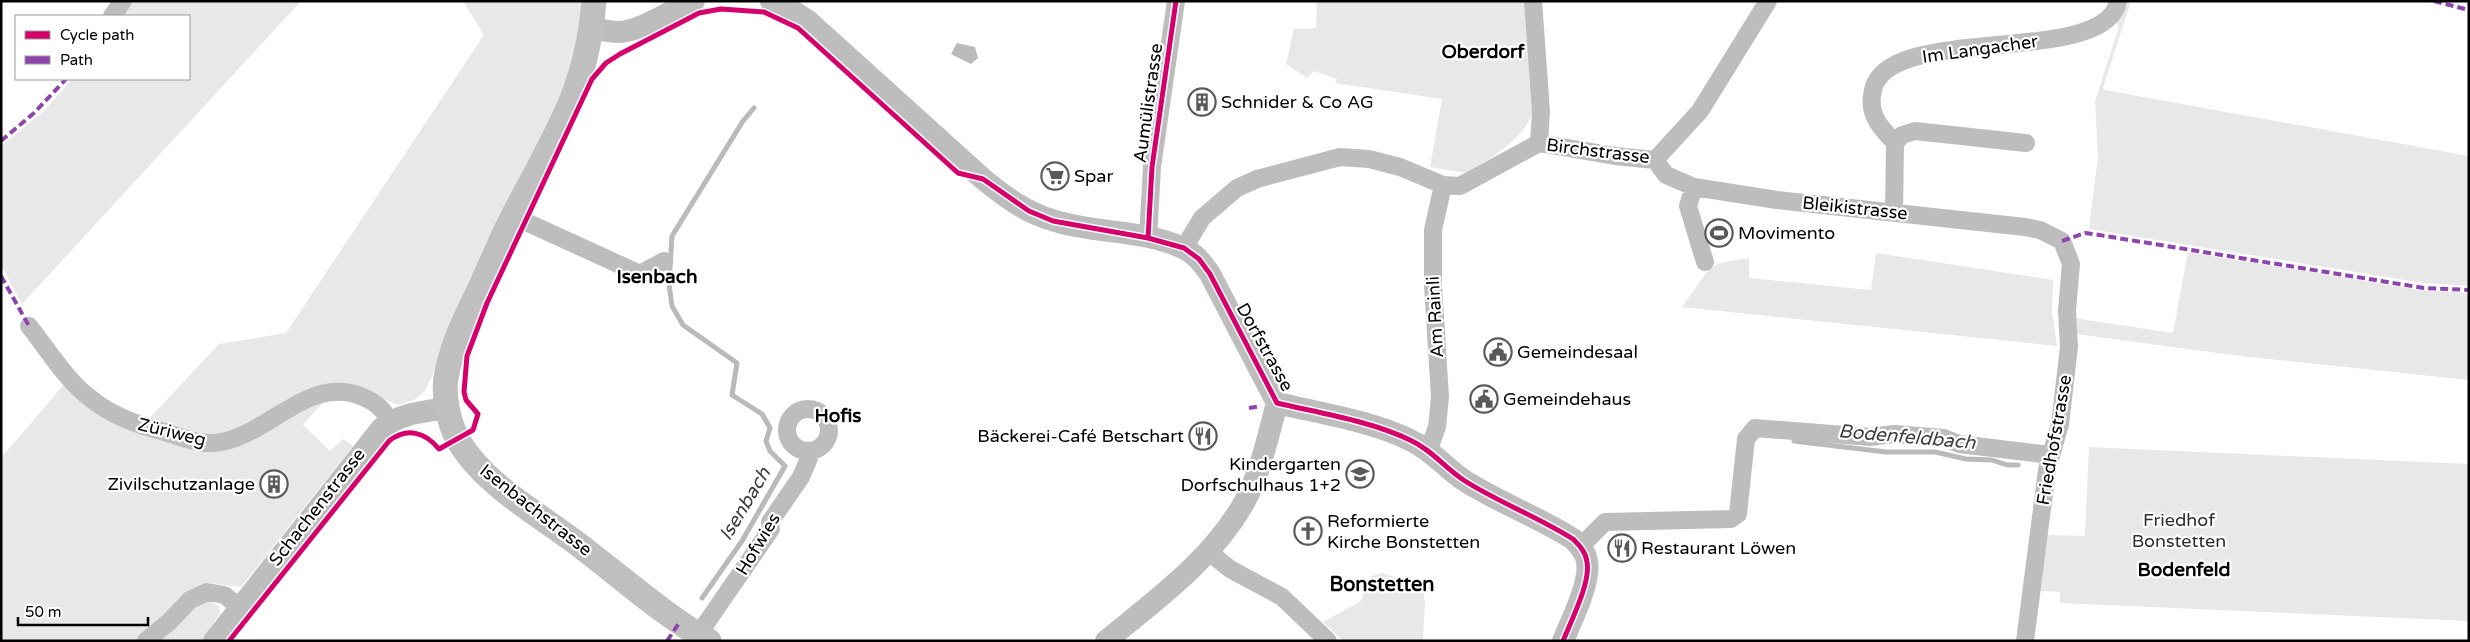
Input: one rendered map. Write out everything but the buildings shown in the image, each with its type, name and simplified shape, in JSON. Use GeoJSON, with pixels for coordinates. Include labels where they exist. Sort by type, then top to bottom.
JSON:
{"type":"FeatureCollection","features":[{"type":"Feature","properties":{"kind":"main road","name":"Isenbachstrasse"},"geometry":{"type":"LineString","coordinates":[[594,1],[592,28],[586,54],[567,111],[537,174],[513,216],[454,348],[446,380],[447,408],[457,438],[471,459],[496,483],[621,576],[652,605],[704,638]]}},
{"type":"Feature","properties":{"kind":"street"},"geometry":{"type":"LineString","coordinates":[[113,15],[123,1]]}},
{"type":"Feature","properties":{"kind":"street"},"geometry":{"type":"LineString","coordinates":[[592,28],[620,32],[632,29],[646,25],[673,9],[694,1]]}},
{"type":"Feature","properties":{"kind":"street","name":"Dorfstrasse"},"geometry":{"type":"LineString","coordinates":[[771,1],[807,20],[983,180],[1007,198],[1033,213],[1053,221],[1148,238],[1184,248],[1199,259],[1210,274],[1277,403],[1373,427],[1408,438],[1429,449],[1462,479],[1494,499],[1564,533],[1581,546]]}},
{"type":"Feature","properties":{"kind":"street","name":"Aumülistrasse"},"geometry":{"type":"LineString","coordinates":[[1148,238],[1152,167],[1176,1]]}},
{"type":"Feature","properties":{"kind":"street"},"geometry":{"type":"LineString","coordinates":[[1533,1],[1541,111],[1539,143]]}},
{"type":"Feature","properties":{"kind":"street","name":"Im Langacher"},"geometry":{"type":"LineString","coordinates":[[1896,143],[1879,126],[1871,107],[1874,86],[1885,70],[1914,58],[1959,48],[2059,38],[2092,28],[2107,21],[2117,7],[2118,1]]}},
{"type":"Feature","properties":{"kind":"street","name":"Birchstrasse"},"geometry":{"type":"LineString","coordinates":[[1184,248],[1202,218],[1237,188],[1257,179],[1340,157],[1369,158],[1443,184],[1460,186],[1539,143],[1616,156],[1655,160],[1700,111],[1771,3]]}},
{"type":"Feature","properties":{"kind":"street"},"geometry":{"type":"LineString","coordinates":[[1894,212],[1896,143],[1902,135],[1915,131],[2026,143]]}},
{"type":"Feature","properties":{"kind":"street","name":"Bleikistrasse"},"geometry":{"type":"LineString","coordinates":[[1655,160],[1666,176],[1694,187],[1777,200],[2035,229],[2062,241]]}},
{"type":"Feature","properties":{"kind":"street","name":"Am Rainli"},"geometry":{"type":"LineString","coordinates":[[1429,449],[1437,426],[1440,397],[1433,285],[1432,230],[1443,184]]}},
{"type":"Feature","properties":{"kind":"street"},"geometry":{"type":"LineString","coordinates":[[1694,187],[1688,206],[1705,262]]}},
{"type":"Feature","properties":{"kind":"street"},"geometry":{"type":"LineString","coordinates":[[513,216],[640,274],[664,261]]}},
{"type":"Feature","properties":{"kind":"street","name":"Friedhofstrasse"},"geometry":{"type":"LineString","coordinates":[[2025,641],[2051,455],[2060,424],[2069,347],[2067,310],[2071,264],[2062,241]]}},
{"type":"Feature","properties":{"kind":"street","name":"Züriweg"},"geometry":{"type":"LineString","coordinates":[[29,326],[68,376],[89,398],[134,423],[192,440],[212,443],[232,440],[248,434],[314,395],[335,391],[354,393],[374,402],[383,409],[390,422]]}},
{"type":"Feature","properties":{"kind":"street"},"geometry":{"type":"LineString","coordinates":[[1106,641],[1179,581],[1209,552],[1245,500],[1259,467],[1277,403]]}},
{"type":"Feature","properties":{"kind":"street","name":"Schachenstrasse"},"geometry":{"type":"LineString","coordinates":[[214,641],[372,440],[390,422],[408,414],[447,408]]}},
{"type":"Feature","properties":{"kind":"street"},"geometry":{"type":"LineString","coordinates":[[1563,641],[1587,577],[1588,561],[1581,546],[1605,522],[1731,519],[1738,514],[1746,439],[1755,428],[1870,437],[1894,434],[1944,438],[1959,444],[2051,455]]}},
{"type":"Feature","properties":{"kind":"street","name":"Hofwies"},"geometry":{"type":"LineString","coordinates":[[704,638],[771,529],[770,522],[801,477],[812,451]]}},
{"type":"Feature","properties":{"kind":"street"},"geometry":{"type":"LineString","coordinates":[[1209,552],[1230,569],[1282,597],[1328,641]]}},
{"type":"Feature","properties":{"kind":"street"},"geometry":{"type":"LineString","coordinates":[[146,641],[169,622],[190,600],[207,592],[224,595],[240,607]]}},
{"type":"Feature","properties":{"kind":"green space"},"geometry":{"type":"Polygon","coordinates":[[[132,1],[301,1],[22,304],[1,265],[1,146],[45,110],[71,80],[190,80],[190,15],[120,15],[132,1]]]}},
{"type":"Feature","properties":{"kind":"green space"},"geometry":{"type":"Polygon","coordinates":[[[463,1],[585,1],[580,40],[564,90],[425,391],[416,399],[398,405],[361,390],[263,420],[218,438],[146,422],[219,344],[286,333],[484,35],[463,1]]]}},
{"type":"Feature","properties":{"kind":"green space"},"geometry":{"type":"Polygon","coordinates":[[[1317,1],[1528,1],[1534,108],[1529,120],[1515,139],[1497,154],[1466,173],[1430,167],[1442,99],[1335,83],[1337,79],[1314,71],[1307,78],[1286,64],[1294,29],[1316,28],[1317,1]]]}},
{"type":"Feature","properties":{"kind":"green space"},"geometry":{"type":"Polygon","coordinates":[[[2124,1],[2131,1],[2103,88],[2105,90],[2469,156],[2469,286],[2424,283],[2089,229],[2098,157],[2095,101],[2119,27],[2117,23],[2124,1]]]}},
{"type":"Feature","properties":{"kind":"green space"},"geometry":{"type":"Polygon","coordinates":[[[2188,252],[2421,290],[2469,293],[2469,380],[2240,356],[2076,334],[2074,318],[2173,333],[2188,252]]]}},
{"type":"Feature","properties":{"kind":"green space"},"geometry":{"type":"Polygon","coordinates":[[[1876,253],[2053,280],[2052,312],[2057,346],[1682,307],[1709,269],[1720,263],[1749,258],[1749,278],[1871,290],[1876,253]]]}},
{"type":"Feature","properties":{"kind":"green space"},"geometry":{"type":"Polygon","coordinates":[[[67,381],[193,445],[307,403],[324,401],[303,425],[330,451],[343,439],[353,446],[241,587],[209,583],[198,587],[137,641],[1,641],[1,458],[67,381]]]}},
{"type":"Feature","properties":{"kind":"green space","name":"Friedhof Bonstetten"},"geometry":{"type":"Polygon","coordinates":[[[2089,447],[2469,464],[2469,621],[2060,603],[2060,592],[2040,591],[2046,536],[2085,536],[2089,447]]]}},
{"type":"Feature","properties":{"kind":"green space"},"geometry":{"type":"Polygon","coordinates":[[[1382,573],[1423,586],[1425,604],[1423,641],[1343,641],[1323,622],[1361,601],[1369,577],[1382,573]]]}},
{"type":"Feature","properties":{"kind":"green space"},"geometry":{"type":"Polygon","coordinates":[[[209,601],[219,606],[220,613],[202,641],[154,641],[193,605],[209,601]]]}},
{"type":"Feature","properties":{"kind":"shaded area"},"geometry":{"type":"Polygon","coordinates":[[[957,43],[975,47],[978,58],[971,64],[951,54],[957,43]]]}},
{"type":"Feature","properties":{"kind":"waterway","name":"Isenbach"},"geometry":{"type":"LineString","coordinates":[[702,598],[742,541],[785,466],[770,451],[766,441],[770,428],[762,414],[732,395],[737,363],[683,325],[672,306],[669,284],[672,236],[743,121],[754,108]]}},
{"type":"Feature","properties":{"kind":"waterway","name":"Bodenfeldbach"},"geometry":{"type":"LineString","coordinates":[[1794,441],[1886,452],[1935,452],[1966,459],[1992,460],[2007,465],[2018,465]]}},
{"type":"Feature","properties":{"kind":"marked path"},"geometry":{"type":"LineString","coordinates":[[2434,1],[2469,10]]}},
{"type":"Feature","properties":{"kind":"marked path"},"geometry":{"type":"LineString","coordinates":[[1,141],[34,113],[65,80]]}},
{"type":"Feature","properties":{"kind":"marked path"},"geometry":{"type":"LineString","coordinates":[[2062,241],[2085,233],[2424,288],[2469,290]]}},
{"type":"Feature","properties":{"kind":"marked path"},"geometry":{"type":"LineString","coordinates":[[1,276],[29,326]]}},
{"type":"Feature","properties":{"kind":"marked path"},"geometry":{"type":"LineString","coordinates":[[1249,408],[1261,406]]}},
{"type":"Feature","properties":{"kind":"marked path"},"geometry":{"type":"LineString","coordinates":[[667,641],[679,623]]}},
{"type":"Feature","properties":{"kind":"cycle path"},"geometry":{"type":"LineString","coordinates":[[1148,238],[1152,167],[1176,1]]}},
{"type":"Feature","properties":{"kind":"cycle path"},"geometry":{"type":"LineString","coordinates":[[229,641],[389,441],[402,434],[416,433],[434,443],[439,449],[473,430],[478,414],[466,400],[464,392],[467,356],[487,303],[592,79],[606,63],[620,54],[699,13],[721,9],[764,12],[798,28],[958,173],[983,179],[1029,211],[1053,221],[1148,238],[1184,248],[1199,259],[1210,274],[1277,403],[1327,414],[1395,433],[1418,444],[1465,481],[1573,539],[1585,555],[1587,570],[1580,602],[1563,641]]}},
{"type":"Feature","properties":{"kind":"place","name":"Schnider & Co AG"},"geometry":{"type":"Point","coordinates":[1202,102]}},
{"type":"Feature","properties":{"kind":"place","name":"Spar"},"geometry":{"type":"Point","coordinates":[1055,176]}},
{"type":"Feature","properties":{"kind":"place","name":"Movimento"},"geometry":{"type":"Point","coordinates":[1719,233]}},
{"type":"Feature","properties":{"kind":"place","name":"Gemeindesaal"},"geometry":{"type":"Point","coordinates":[1498,352]}},
{"type":"Feature","properties":{"kind":"place","name":"Gemeindehaus"},"geometry":{"type":"Point","coordinates":[1484,399]}},
{"type":"Feature","properties":{"kind":"place","name":"Bäckerei-Café Betschart"},"geometry":{"type":"Point","coordinates":[1203,436]}},
{"type":"Feature","properties":{"kind":"place","name":"Kindergarten Dorfschulhaus 1+2"},"geometry":{"type":"Point","coordinates":[1360,474]}},
{"type":"Feature","properties":{"kind":"place","name":"Zivilschutzanlage"},"geometry":{"type":"Point","coordinates":[274,484]}},
{"type":"Feature","properties":{"kind":"place","name":"Reformierte Kirche Bonstetten"},"geometry":{"type":"Point","coordinates":[1308,531]}},
{"type":"Feature","properties":{"kind":"place","name":"Restaurant Löwen"},"geometry":{"type":"Point","coordinates":[1622,548]}},
{"type":"Feature","properties":{"kind":"district","name":"Oberdorf"},"geometry":{"type":"Point","coordinates":[1483,52]}},
{"type":"Feature","properties":{"kind":"district","name":"Isenbach"},"geometry":{"type":"Point","coordinates":[657,277]}},
{"type":"Feature","properties":{"kind":"district","name":"Hofis"},"geometry":{"type":"Point","coordinates":[838,416]}},
{"type":"Feature","properties":{"kind":"district","name":"Bodenfeld"},"geometry":{"type":"Point","coordinates":[2184,570]}},
{"type":"Feature","properties":{"kind":"district","name":"Bonstetten"},"geometry":{"type":"Point","coordinates":[1382,585]}}]}
